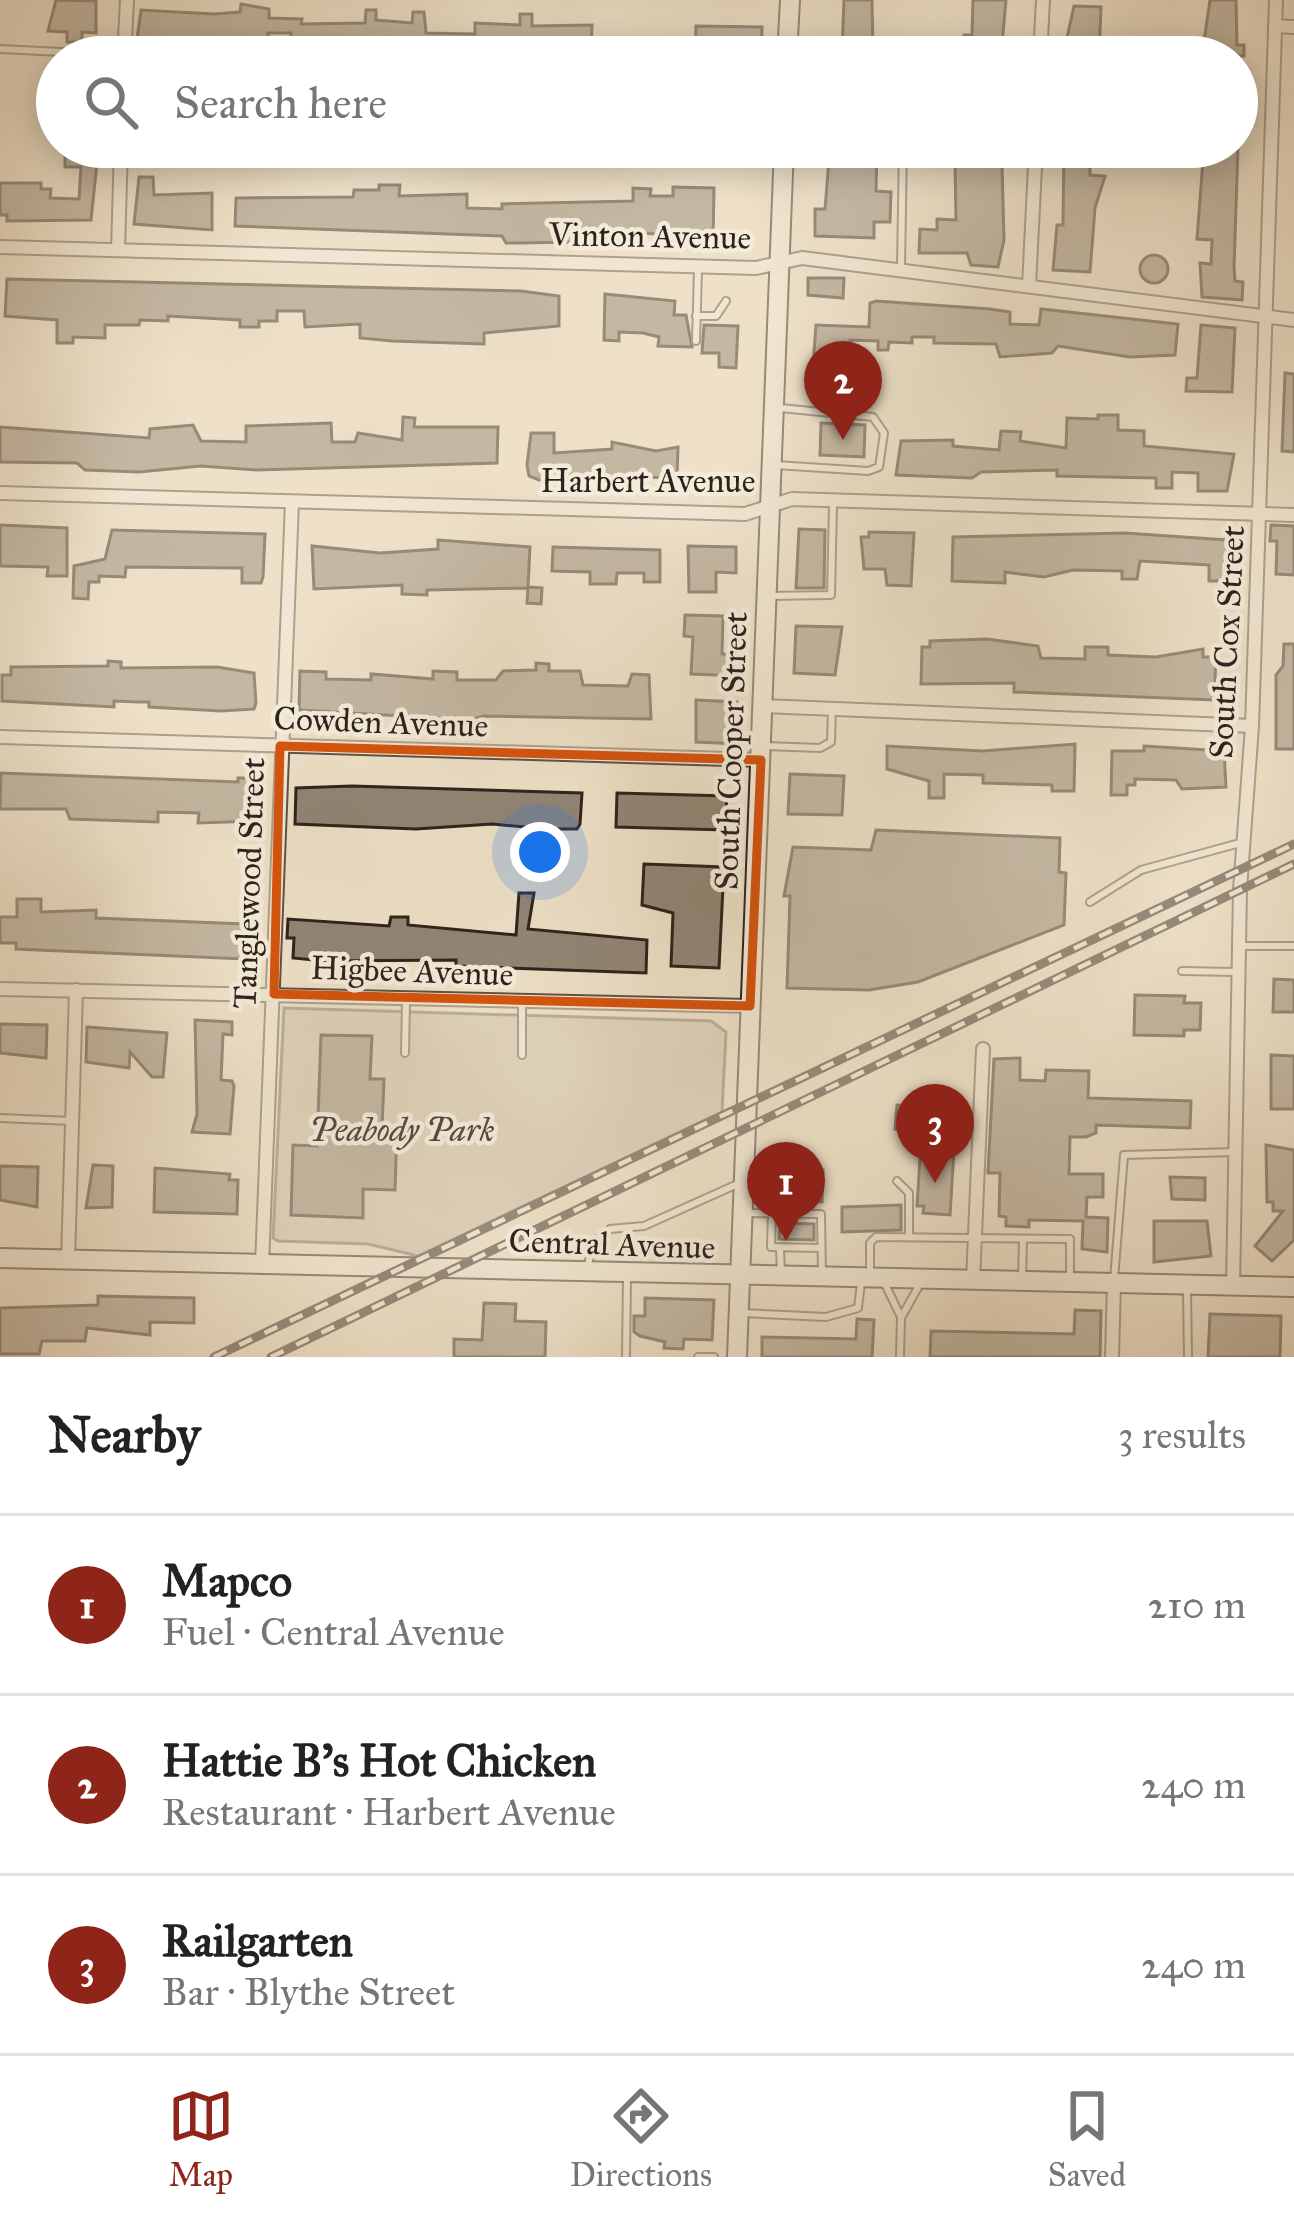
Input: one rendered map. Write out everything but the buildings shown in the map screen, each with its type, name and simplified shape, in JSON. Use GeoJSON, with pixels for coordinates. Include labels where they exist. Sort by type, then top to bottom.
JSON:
{"type":"FeatureCollection","features":[{"type":"Feature","properties":{"kind":"main road"},"geometry":{"type":"LineString","coordinates":[[788,36],[790,0]]}},
{"type":"Feature","properties":{"kind":"main road","name":"South Cooper Street"},"geometry":{"type":"LineString","coordinates":[[737,1357],[783,168]]}},
{"type":"Feature","properties":{"kind":"main road","name":"Central Avenue"},"geometry":{"type":"LineString","coordinates":[[0,1258],[1294,1287]]}},
{"type":"Feature","properties":{"kind":"street"},"geometry":{"type":"LineString","coordinates":[[125,36],[127,0]]}},
{"type":"Feature","properties":{"kind":"street"},"geometry":{"type":"LineString","coordinates":[[1041,36],[1043,0]]}},
{"type":"Feature","properties":{"kind":"street","name":"South Cox Street"},"geometry":{"type":"LineString","coordinates":[[1233,1287],[1239,946],[1252,726],[1276,0]]}},
{"type":"Feature","properties":{"kind":"street"},"geometry":{"type":"LineString","coordinates":[[1275,26],[1294,26]]}},
{"type":"Feature","properties":{"kind":"street"},"geometry":{"type":"LineString","coordinates":[[118,250],[120,168]]}},
{"type":"Feature","properties":{"kind":"street"},"geometry":{"type":"LineString","coordinates":[[1029,286],[1035,168]]}},
{"type":"Feature","properties":{"kind":"street","name":"Vinton Avenue"},"geometry":{"type":"LineString","coordinates":[[0,247],[698,266],[802,258],[1294,320]]}},
{"type":"Feature","properties":{"kind":"street","name":"Harbert Avenue"},"geometry":{"type":"LineString","coordinates":[[0,493],[745,514],[792,499],[1294,515]]}},
{"type":"Feature","properties":{"kind":"street","name":"Tanglewood Street"},"geometry":{"type":"LineString","coordinates":[[262,1264],[292,502]]}},
{"type":"Feature","properties":{"kind":"street"},"geometry":{"type":"LineString","coordinates":[[763,706],[1252,726]]}},
{"type":"Feature","properties":{"kind":"street","name":"Cowden Avenue"},"geometry":{"type":"LineString","coordinates":[[0,737],[761,753]]}},
{"type":"Feature","properties":{"kind":"street","name":"Higbee Avenue"},"geometry":{"type":"LineString","coordinates":[[0,989],[750,1006]]}},
{"type":"Feature","properties":{"kind":"street"},"geometry":{"type":"LineString","coordinates":[[68,1260],[76,990]]}},
{"type":"Feature","properties":{"kind":"street"},"geometry":{"type":"LineString","coordinates":[[973,1281],[983,1048]]}},
{"type":"Feature","properties":{"kind":"street"},"geometry":{"type":"LineString","coordinates":[[1112,1357],[1114,1283]]}},
{"type":"Feature","properties":{"kind":"lane"},"geometry":{"type":"LineString","coordinates":[[0,49],[36,51]]}},
{"type":"Feature","properties":{"kind":"lane"},"geometry":{"type":"LineString","coordinates":[[902,271],[903,168]]}},
{"type":"Feature","properties":{"kind":"lane"},"geometry":{"type":"LineString","coordinates":[[696,341],[698,266]]}},
{"type":"Feature","properties":{"kind":"lane"},"geometry":{"type":"LineString","coordinates":[[697,316],[716,316],[726,301]]}},
{"type":"Feature","properties":{"kind":"lane"},"geometry":{"type":"LineString","coordinates":[[773,465],[868,471],[879,467],[884,433],[873,417],[775,408]]}},
{"type":"Feature","properties":{"kind":"lane"},"geometry":{"type":"LineString","coordinates":[[767,596],[831,595],[833,500]]}},
{"type":"Feature","properties":{"kind":"lane"},"geometry":{"type":"LineString","coordinates":[[761,753],[820,748],[831,742],[832,709]]}},
{"type":"Feature","properties":{"kind":"lane"},"geometry":{"type":"LineString","coordinates":[[1090,902],[1141,870],[1244,842]]}},
{"type":"Feature","properties":{"kind":"lane"},"geometry":{"type":"LineString","coordinates":[[1239,946],[1294,946]]}},
{"type":"Feature","properties":{"kind":"lane"},"geometry":{"type":"LineString","coordinates":[[1182,971],[1239,972]]}},
{"type":"Feature","properties":{"kind":"lane"},"geometry":{"type":"LineString","coordinates":[[405,1053],[406,998]]}},
{"type":"Feature","properties":{"kind":"lane"},"geometry":{"type":"LineString","coordinates":[[522,1001],[522,1055]]}},
{"type":"Feature","properties":{"kind":"lane"},"geometry":{"type":"LineString","coordinates":[[0,1118],[72,1121]]}},
{"type":"Feature","properties":{"kind":"lane"},"geometry":{"type":"LineString","coordinates":[[1114,1283],[1124,1155],[1235,1152]]}},
{"type":"Feature","properties":{"kind":"lane"},"geometry":{"type":"LineString","coordinates":[[586,1273],[593,1244],[610,1229],[644,1226],[742,1181]]}},
{"type":"Feature","properties":{"kind":"lane"},"geometry":{"type":"LineString","coordinates":[[897,1181],[909,1192],[909,1238]]}},
{"type":"Feature","properties":{"kind":"lane"},"geometry":{"type":"LineString","coordinates":[[741,1213],[820,1214],[822,1278]]}},
{"type":"Feature","properties":{"kind":"lane"},"geometry":{"type":"LineString","coordinates":[[772,1213],[771,1247],[821,1248]]}},
{"type":"Feature","properties":{"kind":"lane"},"geometry":{"type":"LineString","coordinates":[[794,1214],[794,1223]]}},
{"type":"Feature","properties":{"kind":"lane"},"geometry":{"type":"LineString","coordinates":[[738,1312],[851,1313],[871,1279],[870,1243],[876,1237],[1070,1239],[1070,1283]]}},
{"type":"Feature","properties":{"kind":"lane"},"geometry":{"type":"LineString","coordinates":[[1022,1282],[1023,1239]]}},
{"type":"Feature","properties":{"kind":"lane"},"geometry":{"type":"LineString","coordinates":[[780,1248],[781,1278]]}},
{"type":"Feature","properties":{"kind":"lane"},"geometry":{"type":"LineString","coordinates":[[626,1357],[627,1274]]}},
{"type":"Feature","properties":{"kind":"lane"},"geometry":{"type":"LineString","coordinates":[[871,1279],[901,1318]]}},
{"type":"Feature","properties":{"kind":"lane"},"geometry":{"type":"LineString","coordinates":[[900,1357],[901,1318],[922,1280]]}},
{"type":"Feature","properties":{"kind":"lane"},"geometry":{"type":"LineString","coordinates":[[1186,1286],[1187,1357]]}},
{"type":"Feature","properties":{"kind":"lane"},"geometry":{"type":"LineString","coordinates":[[698,1357],[714,1357]]}},
{"type":"Feature","properties":{"kind":"highlighted area"},"geometry":{"type":"Polygon","coordinates":[[[280,746],[761,760],[750,1006],[274,994],[280,746]]]}},
{"type":"Feature","properties":{"kind":"green space","name":"Peabody Park"},"geometry":{"type":"Polygon","coordinates":[[[284,1008],[711,1021],[726,1032],[722,1112],[418,1256],[368,1244],[278,1241],[273,1238],[284,1008]]]}},
{"type":"Feature","properties":{"kind":"railway"},"geometry":{"type":"LineString","coordinates":[[214,1357],[1294,844]]}},
{"type":"Feature","properties":{"kind":"railway"},"geometry":{"type":"LineString","coordinates":[[271,1357],[1294,864]]}},
{"type":"Feature","properties":{"kind":"place","name":"Hattie B’s Hot Chicken"},"geometry":{"type":"Point","coordinates":[843,440]}},
{"type":"Feature","properties":{"kind":"place","name":"Railgarten"},"geometry":{"type":"Point","coordinates":[935,1183]}},
{"type":"Feature","properties":{"kind":"place","name":"Mapco"},"geometry":{"type":"Point","coordinates":[786,1241]}}]}
